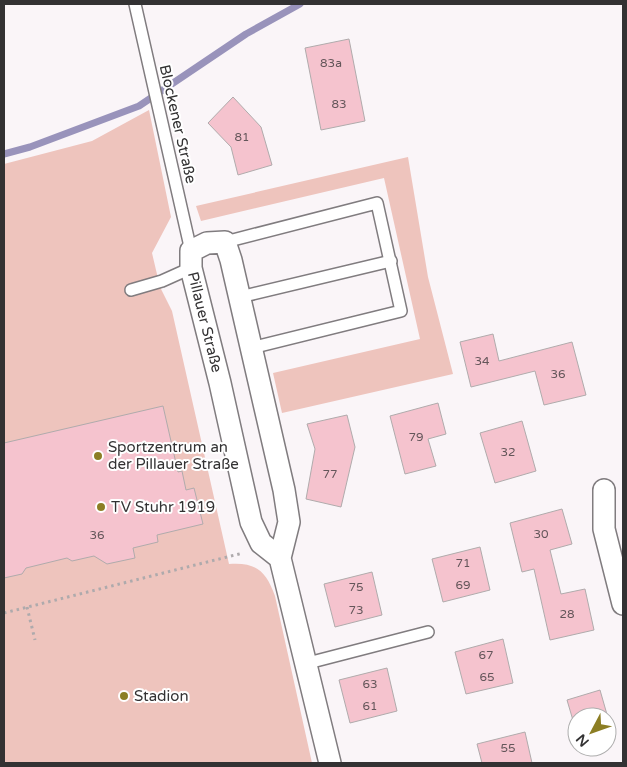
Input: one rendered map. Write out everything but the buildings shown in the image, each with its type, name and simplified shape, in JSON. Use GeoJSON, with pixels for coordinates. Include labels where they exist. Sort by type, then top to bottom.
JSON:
{"type":"FeatureCollection","features":[{"type":"Feature","properties":{"kind":"street","name":"Pillauer Straße"},"geometry":{"type":"LineString","coordinates":[[225,242],[207,244],[191,260],[251,522],[261,543],[280,558]]}},
{"type":"Feature","properties":{"kind":"street"},"geometry":{"type":"LineString","coordinates":[[225,242],[240,297],[284,490],[289,522],[280,558],[308,663],[330,763]]}},
{"type":"Feature","properties":{"kind":"street"},"geometry":{"type":"LineString","coordinates":[[604,490],[604,529],[623,604]]}},
{"type":"Feature","properties":{"kind":"lane","name":"Blockener Straße"},"geometry":{"type":"LineString","coordinates":[[135,4],[161,112],[191,260]]}},
{"type":"Feature","properties":{"kind":"lane"},"geometry":{"type":"LineString","coordinates":[[225,242],[377,203],[401,311],[251,348]]}},
{"type":"Feature","properties":{"kind":"lane"},"geometry":{"type":"LineString","coordinates":[[131,290],[162,281],[191,260]]}},
{"type":"Feature","properties":{"kind":"lane"},"geometry":{"type":"LineString","coordinates":[[240,297],[391,261]]}},
{"type":"Feature","properties":{"kind":"lane"},"geometry":{"type":"LineString","coordinates":[[308,663],[428,632]]}},
{"type":"Feature","properties":{"kind":"path"},"geometry":{"type":"LineString","coordinates":[[4,613],[236,556],[261,543]]}},
{"type":"Feature","properties":{"kind":"path"},"geometry":{"type":"LineString","coordinates":[[27,607],[35,640]]}},
{"type":"Feature","properties":{"kind":"shaded area","name":"Sportzentrum an der Pillauer Straße"},"geometry":{"type":"Polygon","coordinates":[[[149,110],[171,217],[152,253],[160,287],[172,311],[229,564],[246,565],[259,570],[264,574],[272,587],[312,763],[4,763],[4,164],[92,141],[149,110]]]}},
{"type":"Feature","properties":{"kind":"shaded area"},"geometry":{"type":"Polygon","coordinates":[[[408,157],[428,277],[453,374],[282,413],[273,373],[420,339],[384,178],[201,221],[196,206],[408,157]]]}},
{"type":"Feature","properties":{"kind":"waterway"},"geometry":{"type":"LineString","coordinates":[[4,154],[30,147],[139,106],[246,34],[300,4]]}},
{"type":"Feature","properties":{"kind":"place","name":"Sportzentrum an der Pillauer Straße"},"geometry":{"type":"Point","coordinates":[98,456]}},
{"type":"Feature","properties":{"kind":"place","name":"TV Stuhr 1919"},"geometry":{"type":"Point","coordinates":[101,507]}},
{"type":"Feature","properties":{"kind":"place","name":"Stadion"},"geometry":{"type":"Point","coordinates":[124,696]}}]}
